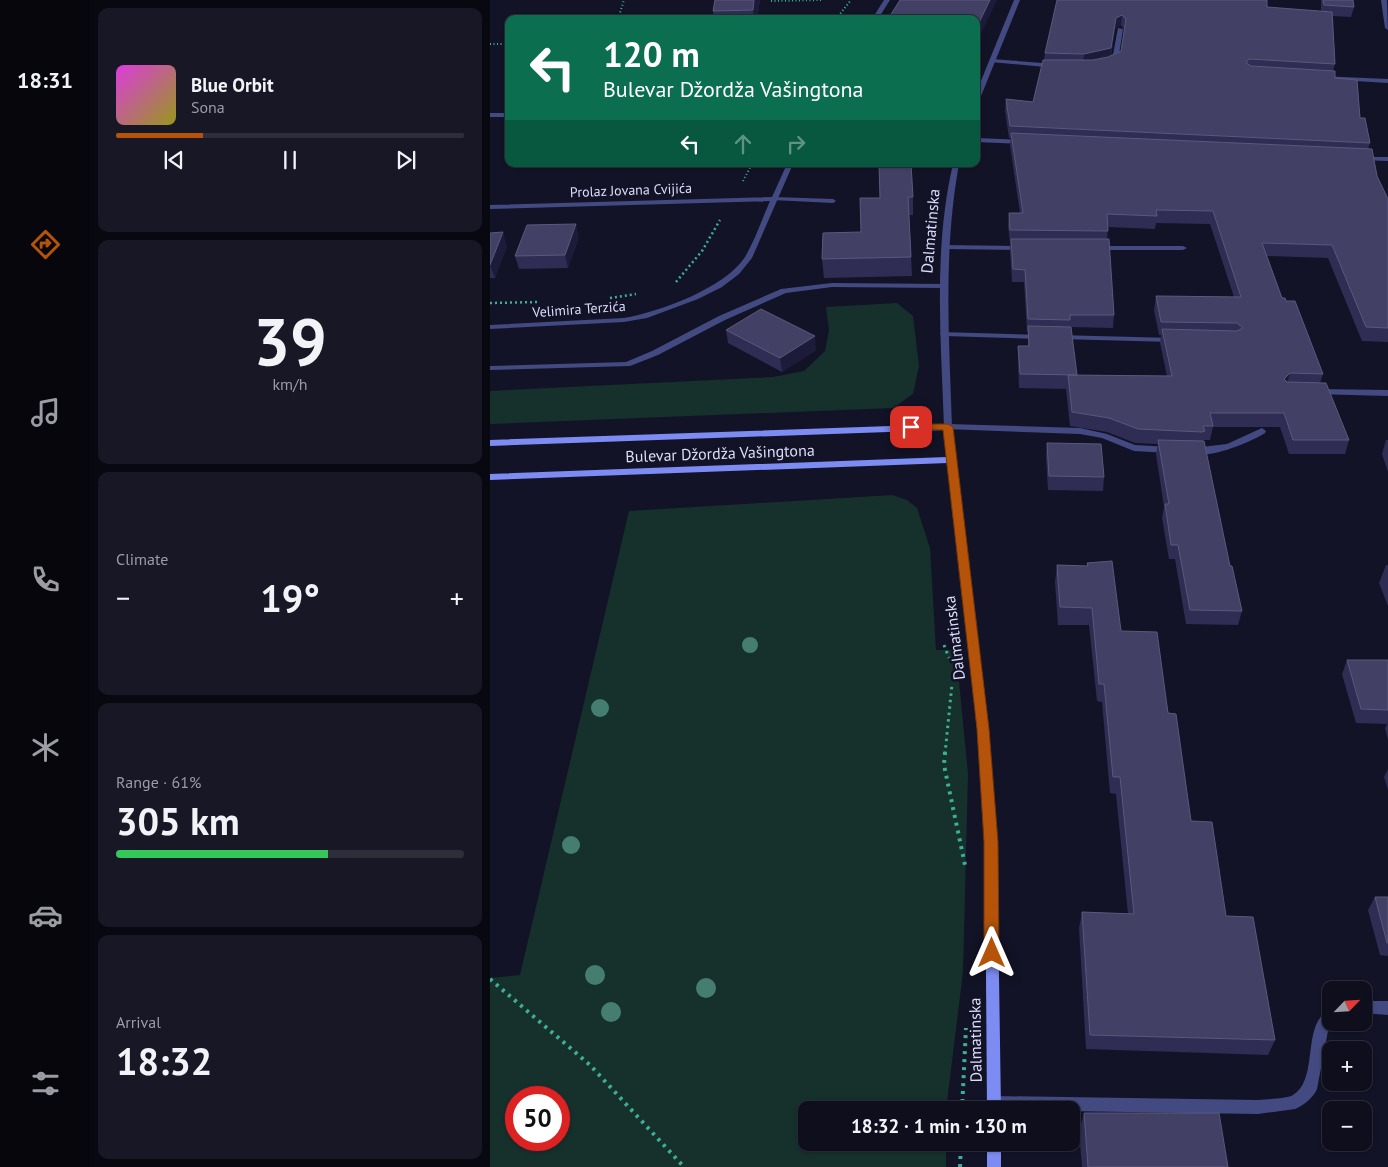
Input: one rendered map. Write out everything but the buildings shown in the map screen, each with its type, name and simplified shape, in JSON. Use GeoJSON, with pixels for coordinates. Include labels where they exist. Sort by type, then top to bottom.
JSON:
{"type":"FeatureCollection","features":[{"type":"Feature","properties":{"kind":"main road","name":"Bulevar Džordža Vašingtona"},"geometry":{"type":"LineString","coordinates":[[490,443],[948,427]]}},
{"type":"Feature","properties":{"kind":"main road","name":"Dalmatinska"},"geometry":{"type":"LineString","coordinates":[[948,427],[983,729],[991,842],[994,1101]]}},
{"type":"Feature","properties":{"kind":"main road","name":"Bulevar Džordža Vašingtona"},"geometry":{"type":"LineString","coordinates":[[490,477],[951,460]]}},
{"type":"Feature","properties":{"kind":"main road"},"geometry":{"type":"LineString","coordinates":[[994,1151],[994,1167]]}},
{"type":"Feature","properties":{"kind":"street"},"geometry":{"type":"LineString","coordinates":[[877,15],[887,0]]}},
{"type":"Feature","properties":{"kind":"street"},"geometry":{"type":"LineString","coordinates":[[980,91],[1017,0]]}},
{"type":"Feature","properties":{"kind":"street"},"geometry":{"type":"LineString","coordinates":[[1384,0],[1388,28]]}},
{"type":"Feature","properties":{"kind":"street"},"geometry":{"type":"LineString","coordinates":[[1105,66],[1115,62],[1120,29]]}},
{"type":"Feature","properties":{"kind":"street"},"geometry":{"type":"LineString","coordinates":[[992,62],[1062,66]]}},
{"type":"Feature","properties":{"kind":"street"},"geometry":{"type":"LineString","coordinates":[[1318,77],[1388,81]]}},
{"type":"Feature","properties":{"kind":"street"},"geometry":{"type":"LineString","coordinates":[[490,115],[505,115]]}},
{"type":"Feature","properties":{"kind":"street"},"geometry":{"type":"LineString","coordinates":[[980,140],[1029,143]]}},
{"type":"Feature","properties":{"kind":"street"},"geometry":{"type":"LineString","coordinates":[[1348,157],[1388,159]]}},
{"type":"Feature","properties":{"kind":"street","name":"Velimira Terzića"},"geometry":{"type":"LineString","coordinates":[[490,327],[624,320],[647,316],[719,285],[736,272],[748,258],[789,167]]}},
{"type":"Feature","properties":{"kind":"street","name":"Dalmatinska"},"geometry":{"type":"LineString","coordinates":[[948,427],[943,286],[951,185],[955,167]]}},
{"type":"Feature","properties":{"kind":"street","name":"Prolaz Jovana Cvijića"},"geometry":{"type":"LineString","coordinates":[[490,207],[736,199],[832,201]]}},
{"type":"Feature","properties":{"kind":"street"},"geometry":{"type":"LineString","coordinates":[[946,248],[1031,248]]}},
{"type":"Feature","properties":{"kind":"street"},"geometry":{"type":"LineString","coordinates":[[1088,248],[1183,248]]}},
{"type":"Feature","properties":{"kind":"street"},"geometry":{"type":"LineString","coordinates":[[490,368],[627,364],[655,353],[761,299],[784,291],[832,285],[943,286]]}},
{"type":"Feature","properties":{"kind":"street"},"geometry":{"type":"LineString","coordinates":[[944,334],[1185,340]]}},
{"type":"Feature","properties":{"kind":"street"},"geometry":{"type":"LineString","coordinates":[[1305,392],[1388,393]]}},
{"type":"Feature","properties":{"kind":"street"},"geometry":{"type":"LineString","coordinates":[[948,427],[1080,432],[1104,436],[1134,448],[1210,451],[1248,441],[1262,431]]}},
{"type":"Feature","properties":{"kind":"street"},"geometry":{"type":"LineString","coordinates":[[1372,1008],[1388,1008]]}},
{"type":"Feature","properties":{"kind":"street"},"geometry":{"type":"LineString","coordinates":[[1080,1106],[1258,1107],[1295,1102],[1310,1088],[1322,1028]]}},
{"type":"Feature","properties":{"kind":"path"},"geometry":{"type":"LineString","coordinates":[[619,15],[624,0]]}},
{"type":"Feature","properties":{"kind":"path"},"geometry":{"type":"LineString","coordinates":[[771,1],[822,0]]}},
{"type":"Feature","properties":{"kind":"path"},"geometry":{"type":"LineString","coordinates":[[839,15],[851,0]]}},
{"type":"Feature","properties":{"kind":"path"},"geometry":{"type":"LineString","coordinates":[[490,44],[505,44]]}},
{"type":"Feature","properties":{"kind":"path"},"geometry":{"type":"LineString","coordinates":[[675,282],[702,251],[720,220],[736,199]]}},
{"type":"Feature","properties":{"kind":"path"},"geometry":{"type":"LineString","coordinates":[[602,300],[641,294]]}},
{"type":"Feature","properties":{"kind":"path"},"geometry":{"type":"LineString","coordinates":[[490,303],[542,302]]}},
{"type":"Feature","properties":{"kind":"path"},"geometry":{"type":"LineString","coordinates":[[944,645],[950,662]]}},
{"type":"Feature","properties":{"kind":"path"},"geometry":{"type":"LineString","coordinates":[[952,680],[944,765],[967,875]]}},
{"type":"Feature","properties":{"kind":"path"},"geometry":{"type":"LineString","coordinates":[[490,979],[590,1065],[684,1167]]}},
{"type":"Feature","properties":{"kind":"path"},"geometry":{"type":"LineString","coordinates":[[962,1101],[966,1025]]}},
{"type":"Feature","properties":{"kind":"path"},"geometry":{"type":"LineString","coordinates":[[960,1167],[961,1151]]}},
{"type":"Feature","properties":{"kind":"green space"},"geometry":{"type":"Polygon","coordinates":[[[897,303],[913,316],[919,366],[913,394],[893,408],[490,424],[490,391],[773,377],[804,371],[825,351],[829,330],[826,307],[897,303]]]}},
{"type":"Feature","properties":{"kind":"green space"},"geometry":{"type":"Polygon","coordinates":[[[892,495],[907,500],[917,508],[930,548],[936,650],[956,650],[968,774],[963,972],[947,1101],[798,1101],[798,1151],[946,1151],[946,1167],[490,1167],[490,978],[520,975],[629,511],[892,495]]]}},
{"type":"Feature","properties":{"kind":"route"},"geometry":{"type":"LineString","coordinates":[[911,427],[948,427],[983,729],[991,842],[992,953]]}}]}
